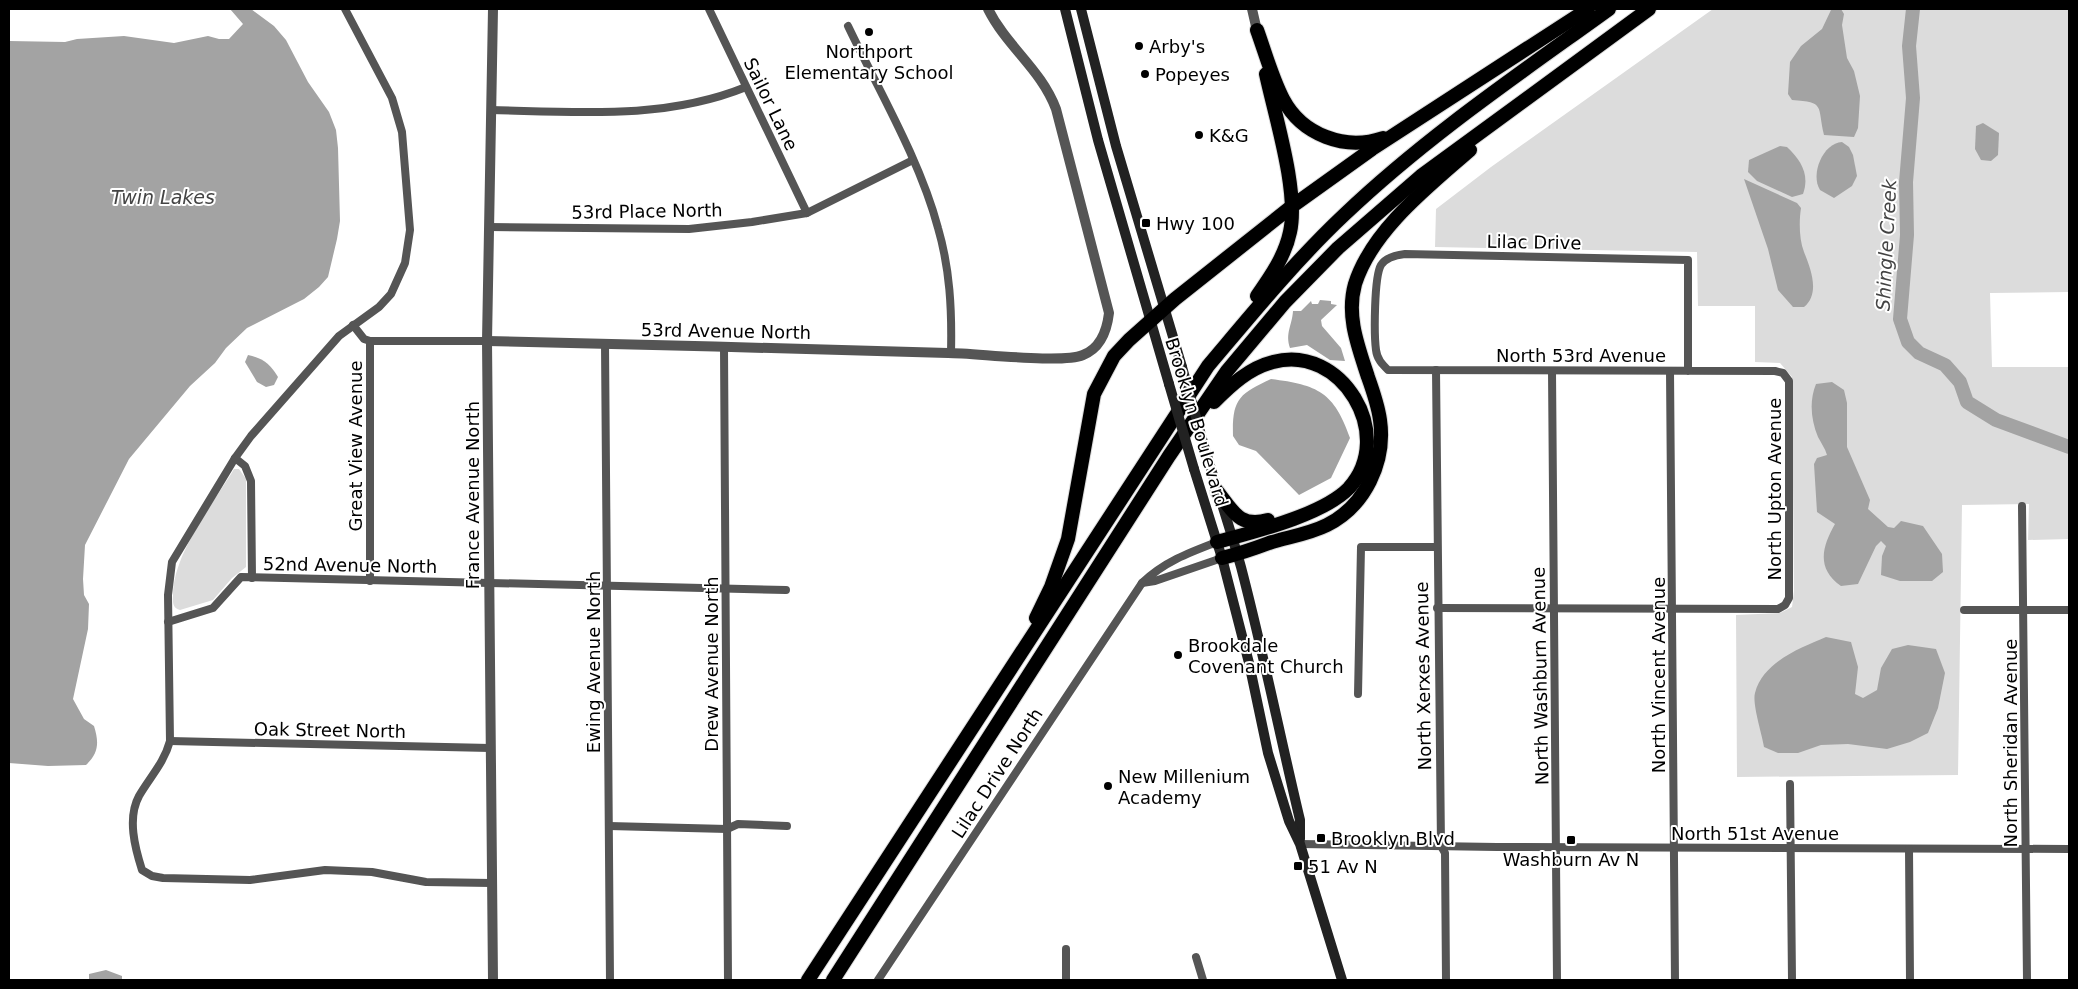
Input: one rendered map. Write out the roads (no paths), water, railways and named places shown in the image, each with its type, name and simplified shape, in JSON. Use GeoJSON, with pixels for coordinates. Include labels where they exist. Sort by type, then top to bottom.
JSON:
{"type":"FeatureCollection","features":[{"type":"Feature","properties":{"kind":"highway"},"geometry":{"type":"LineString","coordinates":[[1007,675],[1047,596],[1068,539],[1094,394],[1114,356],[1150,320],[1291,207],[1398,132],[1588,9]]}},
{"type":"Feature","properties":{"kind":"highway"},"geometry":{"type":"LineString","coordinates":[[1208,366],[1281,279],[1371,190],[1452,123],[1609,9]]}},
{"type":"Feature","properties":{"kind":"highway"},"geometry":{"type":"LineString","coordinates":[[833,980],[1169,456],[1227,370],[1312,273],[1399,194],[1649,9]]}},
{"type":"Feature","properties":{"kind":"highway"},"geometry":{"type":"LineString","coordinates":[[1257,30],[1283,99],[1305,125],[1326,138],[1345,142],[1375,140],[1398,132]]}},
{"type":"Feature","properties":{"kind":"highway"},"geometry":{"type":"LineString","coordinates":[[808,980],[1208,366],[1276,268],[1290,232],[1291,207],[1287,172],[1266,74]]}},
{"type":"Feature","properties":{"kind":"highway"},"geometry":{"type":"LineString","coordinates":[[1222,558],[1327,526],[1346,513],[1365,490],[1377,464],[1381,428],[1376,402],[1353,326],[1352,302],[1358,278],[1374,248],[1409,205],[1538,91]]}},
{"type":"Feature","properties":{"kind":"highway"},"geometry":{"type":"LineString","coordinates":[[1169,456],[1214,402],[1242,376],[1272,362],[1290,359],[1311,362],[1328,370],[1346,383],[1360,406],[1365,424],[1365,449],[1360,471],[1349,487],[1329,503],[1296,517],[1217,542]]}},
{"type":"Feature","properties":{"kind":"highway"},"geometry":{"type":"LineString","coordinates":[[1218,491],[1236,514],[1250,523],[1329,503]]}},
{"type":"Feature","properties":{"kind":"main road","name":"Brooklyn Boulevard"},"geometry":{"type":"LineString","coordinates":[[1065,9],[1098,140],[1194,469],[1222,558],[1249,663],[1256,706],[1268,753],[1289,820],[1300,844],[1342,980]]}},
{"type":"Feature","properties":{"kind":"main road","name":"Brooklyn Boulevard"},"geometry":{"type":"LineString","coordinates":[[1081,9],[1116,146],[1166,308],[1206,454],[1237,554],[1300,820],[1300,844]]}},
{"type":"Feature","properties":{"kind":"street"},"geometry":{"type":"LineString","coordinates":[[345,9],[398,115],[404,150],[410,230],[405,263],[391,294],[380,307],[353,325],[333,343],[251,436],[235,458],[172,562],[168,595],[170,742],[166,757],[138,798],[134,819],[135,846],[142,870],[152,876],[250,880],[325,870],[372,872],[426,882],[491,883]]}},
{"type":"Feature","properties":{"kind":"street","name":"France Avenue North"},"geometry":{"type":"LineString","coordinates":[[493,9],[487,341],[493,980]]}},
{"type":"Feature","properties":{"kind":"street","name":"Sailor Lane"},"geometry":{"type":"LineString","coordinates":[[709,9],[807,213]]}},
{"type":"Feature","properties":{"kind":"street","name":"53rd Avenue North"},"geometry":{"type":"LineString","coordinates":[[370,341],[487,341],[951,353],[1064,358],[1083,355],[1100,342],[1107,328],[1109,312],[1058,118],[1044,84],[1002,35],[988,9]]}},
{"type":"Feature","properties":{"kind":"street"},"geometry":{"type":"LineString","coordinates":[[1252,9],[1266,74]]}},
{"type":"Feature","properties":{"kind":"street"},"geometry":{"type":"LineString","coordinates":[[848,26],[913,160],[938,227],[946,262],[950,298],[951,353]]}},
{"type":"Feature","properties":{"kind":"street"},"geometry":{"type":"LineString","coordinates":[[491,110],[639,111],[698,103],[746,87]]}},
{"type":"Feature","properties":{"kind":"street","name":"53rd Place North"},"geometry":{"type":"LineString","coordinates":[[489,227],[689,229],[807,213],[913,160]]}},
{"type":"Feature","properties":{"kind":"street","name":"Lilac Drive"},"geometry":{"type":"LineString","coordinates":[[1380,362],[1376,350],[1376,281],[1382,264],[1393,256],[1405,254],[1688,260],[1688,370]]}},
{"type":"Feature","properties":{"kind":"street"},"geometry":{"type":"LineString","coordinates":[[353,325],[364,339],[370,341]]}},
{"type":"Feature","properties":{"kind":"street","name":"Great View Avenue"},"geometry":{"type":"LineString","coordinates":[[370,341],[370,581]]}},
{"type":"Feature","properties":{"kind":"street","name":"Ewing Avenue North"},"geometry":{"type":"LineString","coordinates":[[605,344],[610,980]]}},
{"type":"Feature","properties":{"kind":"street","name":"Drew Avenue North"},"geometry":{"type":"LineString","coordinates":[[724,348],[728,980]]}},
{"type":"Feature","properties":{"kind":"street","name":"North 53rd Avenue"},"geometry":{"type":"LineString","coordinates":[[1380,362],[1388,370],[1688,370],[1775,371],[1784,373]]}},
{"type":"Feature","properties":{"kind":"street","name":"North Xerxes Avenue"},"geometry":{"type":"LineString","coordinates":[[1436,370],[1436,547],[1441,846],[1445,853],[1446,980]]}},
{"type":"Feature","properties":{"kind":"street","name":"North Washburn Avenue"},"geometry":{"type":"LineString","coordinates":[[1552,370],[1558,980]]}},
{"type":"Feature","properties":{"kind":"street","name":"North Vincent Avenue"},"geometry":{"type":"LineString","coordinates":[[1670,370],[1675,980]]}},
{"type":"Feature","properties":{"kind":"street","name":"North Upton Avenue"},"geometry":{"type":"LineString","coordinates":[[1673,610],[1778,608],[1785,605],[1789,598],[1789,381],[1784,373]]}},
{"type":"Feature","properties":{"kind":"street"},"geometry":{"type":"LineString","coordinates":[[235,458],[250,472],[252,578]]}},
{"type":"Feature","properties":{"kind":"street","name":"North Sheridan Avenue"},"geometry":{"type":"LineString","coordinates":[[2022,506],[2027,980]]}},
{"type":"Feature","properties":{"kind":"street","name":"Lilac Drive North"},"geometry":{"type":"LineString","coordinates":[[878,980],[1118,616],[1142,583],[1155,570],[1179,556],[1217,542]]}},
{"type":"Feature","properties":{"kind":"street"},"geometry":{"type":"LineString","coordinates":[[1358,694],[1361,548],[1436,547]]}},
{"type":"Feature","properties":{"kind":"street"},"geometry":{"type":"LineString","coordinates":[[1142,583],[1156,581],[1222,558]]}},
{"type":"Feature","properties":{"kind":"street","name":"52nd Avenue North"},"geometry":{"type":"LineString","coordinates":[[168,622],[213,608],[241,578],[786,590]]}},
{"type":"Feature","properties":{"kind":"street"},"geometry":{"type":"LineString","coordinates":[[1437,608],[1673,610]]}},
{"type":"Feature","properties":{"kind":"street"},"geometry":{"type":"LineString","coordinates":[[1964,610],[2069,610]]}},
{"type":"Feature","properties":{"kind":"street","name":"Oak Street North"},"geometry":{"type":"LineString","coordinates":[[170,742],[490,748]]}},
{"type":"Feature","properties":{"kind":"street"},"geometry":{"type":"LineString","coordinates":[[1790,784],[1792,980]]}},
{"type":"Feature","properties":{"kind":"street"},"geometry":{"type":"LineString","coordinates":[[609,826],[727,829],[738,824],[788,826]]}},
{"type":"Feature","properties":{"kind":"street","name":"North 51st Avenue"},"geometry":{"type":"LineString","coordinates":[[1300,844],[2069,849]]}},
{"type":"Feature","properties":{"kind":"street"},"geometry":{"type":"LineString","coordinates":[[1909,849],[1910,980]]}},
{"type":"Feature","properties":{"kind":"street"},"geometry":{"type":"LineString","coordinates":[[1066,949],[1066,980]]}},
{"type":"Feature","properties":{"kind":"street"},"geometry":{"type":"LineString","coordinates":[[1196,957],[1203,980]]}},
{"type":"Feature","properties":{"kind":"water","name":"Twin Lakes"},"geometry":{"type":"Polygon","coordinates":[[[230,9],[251,9],[274,26],[286,40],[308,82],[329,112],[336,130],[340,221],[328,277],[304,299],[247,328],[226,348],[215,363],[190,386],[129,459],[85,545],[83,579],[84,595],[89,604],[88,629],[73,699],[84,719],[94,726],[97,737],[96,752],[86,765],[48,766],[9,763],[9,41],[65,42],[77,39],[124,36],[174,43],[208,36],[229,39],[243,24],[230,9]]]}},
{"type":"Feature","properties":{"kind":"water"},"geometry":{"type":"Polygon","coordinates":[[[1841,9],[1844,14],[1842,25],[1847,58],[1854,71],[1860,96],[1858,128],[1854,137],[1824,135],[1818,107],[1810,102],[1792,100],[1788,94],[1790,62],[1801,46],[1822,29],[1831,10],[1841,9]]]}},
{"type":"Feature","properties":{"kind":"water"},"geometry":{"type":"Polygon","coordinates":[[[1983,123],[1999,133],[1998,155],[1991,161],[1981,160],[1975,149],[1976,126],[1983,123]]]}},
{"type":"Feature","properties":{"kind":"water"},"geometry":{"type":"Polygon","coordinates":[[[1842,142],[1849,147],[1853,155],[1857,176],[1852,186],[1834,198],[1820,190],[1817,183],[1818,168],[1824,153],[1835,144],[1842,142]]]}},
{"type":"Feature","properties":{"kind":"water"},"geometry":{"type":"Polygon","coordinates":[[[1780,146],[1787,147],[1803,168],[1805,187],[1803,194],[1792,197],[1757,181],[1748,172],[1749,160],[1780,146]]]}},
{"type":"Feature","properties":{"kind":"water"},"geometry":{"type":"Polygon","coordinates":[[[1744,179],[1797,203],[1801,208],[1801,241],[1813,280],[1812,295],[1804,307],[1793,307],[1778,290],[1768,249],[1744,179]]]}},
{"type":"Feature","properties":{"kind":"water"},"geometry":{"type":"Polygon","coordinates":[[[1320,300],[1331,301],[1331,304],[1337,305],[1321,320],[1322,326],[1341,348],[1345,361],[1330,360],[1307,345],[1290,348],[1288,334],[1293,311],[1301,311],[1311,301],[1312,304],[1318,304],[1320,300]]]}},
{"type":"Feature","properties":{"kind":"water"},"geometry":{"type":"Polygon","coordinates":[[[248,355],[266,362],[272,368],[278,377],[274,385],[266,387],[257,382],[245,362],[248,355]]]}},
{"type":"Feature","properties":{"kind":"water"},"geometry":{"type":"Polygon","coordinates":[[[1271,379],[1301,384],[1322,394],[1338,410],[1350,438],[1331,478],[1299,495],[1256,451],[1239,445],[1233,436],[1234,414],[1240,399],[1251,389],[1271,379]]]}},
{"type":"Feature","properties":{"kind":"water"},"geometry":{"type":"Polygon","coordinates":[[[1832,382],[1844,390],[1847,403],[1847,447],[1870,500],[1868,509],[1888,527],[1894,528],[1901,521],[1923,526],[1942,554],[1943,572],[1932,581],[1900,581],[1881,575],[1882,556],[1886,546],[1881,541],[1876,546],[1858,584],[1841,586],[1828,572],[1825,565],[1825,549],[1835,524],[1817,512],[1814,464],[1817,458],[1827,455],[1818,437],[1812,417],[1812,397],[1816,384],[1832,382]]]}},
{"type":"Feature","properties":{"kind":"water"},"geometry":{"type":"Polygon","coordinates":[[[1826,637],[1851,642],[1858,667],[1855,694],[1863,698],[1877,690],[1881,668],[1892,649],[1908,645],[1936,649],[1945,673],[1938,708],[1928,733],[1910,742],[1887,749],[1848,744],[1821,745],[1798,753],[1778,753],[1764,747],[1754,698],[1759,682],[1774,665],[1794,651],[1826,637]]]}},
{"type":"Feature","properties":{"kind":"water"},"geometry":{"type":"Polygon","coordinates":[[[106,970],[122,976],[122,980],[89,980],[89,974],[106,970]]]}},
{"type":"Feature","properties":{"kind":"waterway","name":"Shingle Creek"},"geometry":{"type":"LineString","coordinates":[[1913,9],[1909,46],[1913,98],[1906,182],[1907,235],[1900,319],[1908,342],[1919,353],[1945,365],[1960,382],[1967,402],[1996,420],[2069,447]]}},
{"type":"Feature","properties":{"kind":"place","name":"Northport Elementary School"},"geometry":{"type":"Point","coordinates":[869,32]}},
{"type":"Feature","properties":{"kind":"place","name":"Arby's"},"geometry":{"type":"Point","coordinates":[1139,46]}},
{"type":"Feature","properties":{"kind":"place","name":"Popeyes"},"geometry":{"type":"Point","coordinates":[1145,74]}},
{"type":"Feature","properties":{"kind":"place","name":"K&G"},"geometry":{"type":"Point","coordinates":[1199,135]}},
{"type":"Feature","properties":{"kind":"place","name":"Hwy 100"},"geometry":{"type":"Point","coordinates":[1146,223]}},
{"type":"Feature","properties":{"kind":"place","name":"Brookdale Covenant Church"},"geometry":{"type":"Point","coordinates":[1178,655]}},
{"type":"Feature","properties":{"kind":"place","name":"New Millenium Academy"},"geometry":{"type":"Point","coordinates":[1108,786]}},
{"type":"Feature","properties":{"kind":"place","name":"Brooklyn Blvd"},"geometry":{"type":"Point","coordinates":[1321,838]}},
{"type":"Feature","properties":{"kind":"place","name":"Washburn Av N"},"geometry":{"type":"Point","coordinates":[1571,840]}},
{"type":"Feature","properties":{"kind":"place","name":"51 Av N"},"geometry":{"type":"Point","coordinates":[1298,866]}}]}
